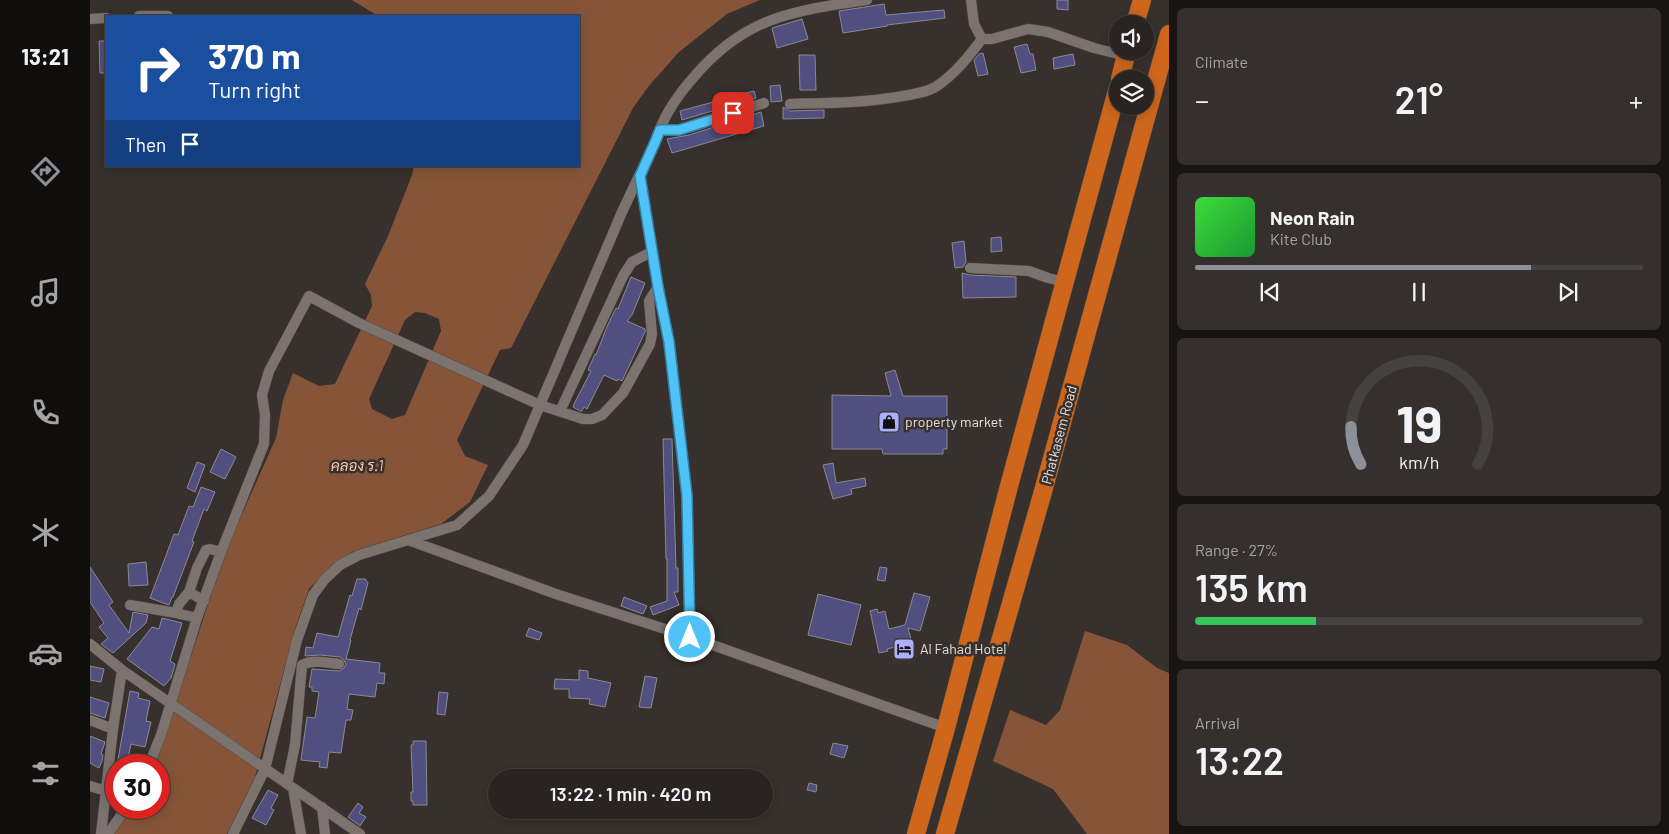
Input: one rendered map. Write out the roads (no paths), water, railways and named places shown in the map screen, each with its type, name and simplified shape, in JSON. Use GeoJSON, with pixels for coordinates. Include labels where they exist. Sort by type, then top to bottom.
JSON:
{"type":"FeatureCollection","features":[{"type":"Feature","properties":{"kind":"highway"},"geometry":{"type":"LineString","coordinates":[[1138,15],[1142,0]]}},
{"type":"Feature","properties":{"kind":"highway","name":"Phatkasem Road"},"geometry":{"type":"LineString","coordinates":[[945,834],[1042,496],[1169,34]]}},
{"type":"Feature","properties":{"kind":"highway"},"geometry":{"type":"LineString","coordinates":[[916,834],[1110,115]]}},
{"type":"Feature","properties":{"kind":"street"},"geometry":{"type":"LineString","coordinates":[[233,834],[263,768],[297,640],[313,595],[325,579],[340,565],[359,556],[457,525],[490,496],[523,445],[618,221],[660,130],[680,92],[718,51],[755,26],[818,7],[866,0]]}},
{"type":"Feature","properties":{"kind":"street"},"geometry":{"type":"LineString","coordinates":[[971,0],[974,24],[982,39]]}},
{"type":"Feature","properties":{"kind":"street"},"geometry":{"type":"LineString","coordinates":[[90,19],[105,18]]}},
{"type":"Feature","properties":{"kind":"street"},"geometry":{"type":"LineString","coordinates":[[982,39],[992,39],[1028,29],[1048,32],[1094,48],[1109,51]]}},
{"type":"Feature","properties":{"kind":"street"},"geometry":{"type":"LineString","coordinates":[[790,104],[862,102],[909,95],[928,90],[936,86],[964,63],[982,39]]}},
{"type":"Feature","properties":{"kind":"street"},"geometry":{"type":"LineString","coordinates":[[660,130],[679,130],[764,103]]}},
{"type":"Feature","properties":{"kind":"street"},"geometry":{"type":"LineString","coordinates":[[640,176],[669,342],[687,496],[690,637]]}},
{"type":"Feature","properties":{"kind":"street"},"geometry":{"type":"LineString","coordinates":[[560,412],[623,276],[632,262],[653,251]]}},
{"type":"Feature","properties":{"kind":"street"},"geometry":{"type":"LineString","coordinates":[[970,268],[1030,271],[1065,282]]}},
{"type":"Feature","properties":{"kind":"street"},"geometry":{"type":"LineString","coordinates":[[153,754],[173,704],[197,618],[220,552],[264,444],[265,415],[262,395],[268,371],[309,296],[359,323],[540,405],[583,419],[592,419],[602,416],[623,393],[650,344],[652,334],[649,301],[658,287]]}},
{"type":"Feature","properties":{"kind":"street"},"geometry":{"type":"LineString","coordinates":[[410,541],[556,594],[690,637],[946,728]]}},
{"type":"Feature","properties":{"kind":"street"},"geometry":{"type":"LineString","coordinates":[[176,614],[179,604],[189,592],[197,568],[206,550],[210,549],[220,552]]}},
{"type":"Feature","properties":{"kind":"street"},"geometry":{"type":"LineString","coordinates":[[189,592],[204,601]]}},
{"type":"Feature","properties":{"kind":"street"},"geometry":{"type":"LineString","coordinates":[[130,605],[197,618]]}},
{"type":"Feature","properties":{"kind":"street"},"geometry":{"type":"LineString","coordinates":[[90,644],[122,670],[360,834]]}},
{"type":"Feature","properties":{"kind":"street"},"geometry":{"type":"LineString","coordinates":[[301,834],[290,786],[302,665],[314,661],[339,664]]}},
{"type":"Feature","properties":{"kind":"street"},"geometry":{"type":"LineString","coordinates":[[110,754],[122,670]]}},
{"type":"Feature","properties":{"kind":"street"},"geometry":{"type":"LineString","coordinates":[[90,720],[113,729]]}},
{"type":"Feature","properties":{"kind":"street"},"geometry":{"type":"LineString","coordinates":[[90,786],[105,791]]}},
{"type":"Feature","properties":{"kind":"street"},"geometry":{"type":"LineString","coordinates":[[101,834],[105,800]]}},
{"type":"Feature","properties":{"kind":"street"},"geometry":{"type":"LineString","coordinates":[[322,807],[325,834]]}},
{"type":"Feature","properties":{"kind":"street"},"geometry":{"type":"LineString","coordinates":[[108,834],[118,819]]}},
{"type":"Feature","properties":{"kind":"water","name":"คลอง ร.1"},"geometry":{"type":"Polygon","coordinates":[[[352,0],[760,0],[727,14],[679,52],[648,87],[633,108],[511,348],[500,350],[457,440],[465,456],[488,465],[470,502],[441,524],[354,551],[331,566],[309,589],[296,626],[255,777],[227,834],[114,834],[125,819],[170,819],[170,754],[159,754],[226,550],[276,438],[283,400],[293,373],[319,386],[335,384],[372,306],[371,295],[365,284],[388,236],[414,167],[580,167],[580,15],[376,15],[352,0]],[[415,312],[405,320],[369,399],[372,409],[392,419],[405,415],[441,331],[439,319],[425,313],[415,312]]]}},
{"type":"Feature","properties":{"kind":"water"},"geometry":{"type":"Polygon","coordinates":[[[1085,631],[1127,645],[1157,668],[1169,673],[1169,834],[1087,834],[1053,789],[993,761],[1010,710],[1046,725],[1060,710],[1085,631]]]}},
{"type":"Feature","properties":{"kind":"place","name":"property market"},"geometry":{"type":"Point","coordinates":[889,422]}},
{"type":"Feature","properties":{"kind":"place","name":"Al Fahad Hotel"},"geometry":{"type":"Point","coordinates":[904,649]}}]}
